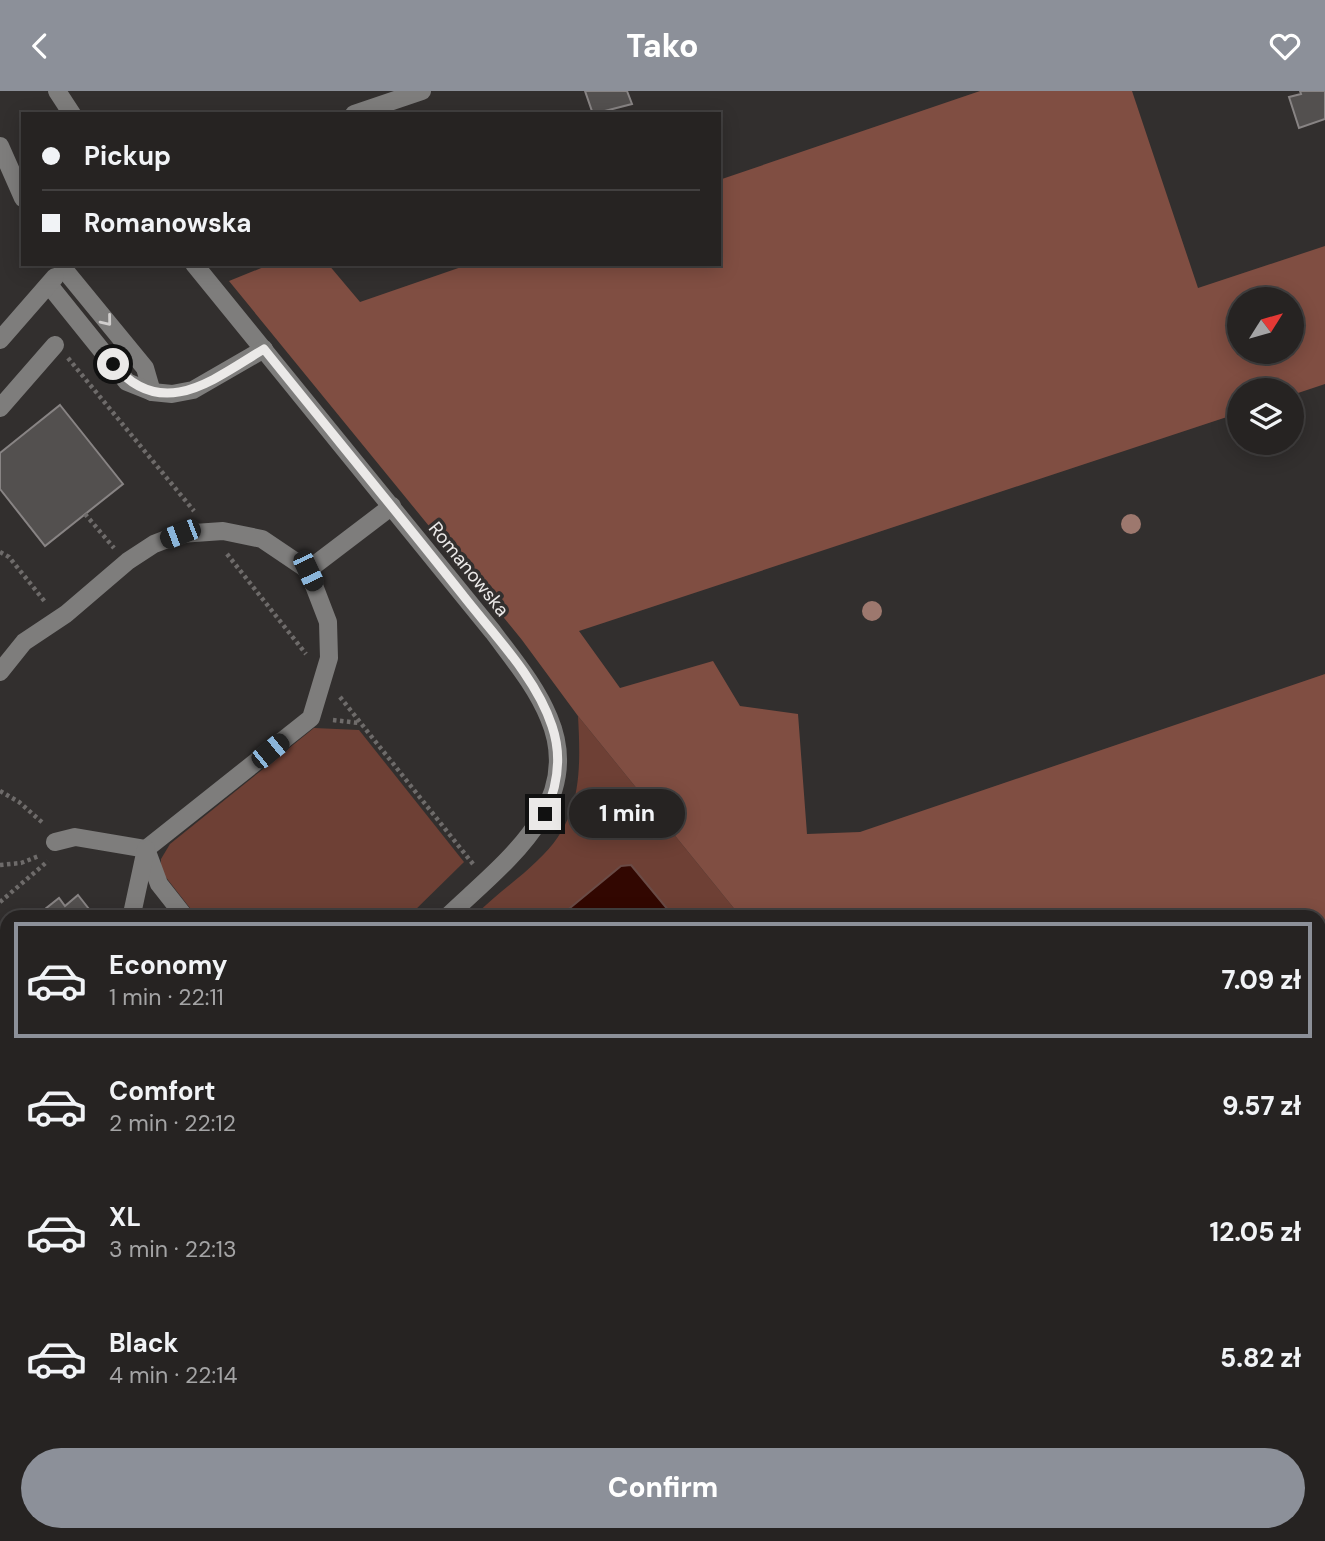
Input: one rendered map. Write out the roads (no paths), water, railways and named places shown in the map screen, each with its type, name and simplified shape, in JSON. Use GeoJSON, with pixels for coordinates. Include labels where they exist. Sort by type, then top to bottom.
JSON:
{"type":"FeatureCollection","features":[{"type":"Feature","properties":{"kind":"street"},"geometry":{"type":"LineString","coordinates":[[57,91],[71,112]]}},
{"type":"Feature","properties":{"kind":"street"},"geometry":{"type":"LineString","coordinates":[[360,112],[422,91]]}},
{"type":"Feature","properties":{"kind":"street"},"geometry":{"type":"LineString","coordinates":[[0,146],[21,193]]}},
{"type":"Feature","properties":{"kind":"street","name":"Romanowska"},"geometry":{"type":"LineString","coordinates":[[196,266],[525,676],[549,716],[556,742],[557,776],[550,802],[539,824],[524,844],[454,910]]}},
{"type":"Feature","properties":{"kind":"street"},"geometry":{"type":"LineString","coordinates":[[0,341],[57,272],[127,382],[152,392],[172,394],[193,390],[264,349]]}},
{"type":"Feature","properties":{"kind":"street"},"geometry":{"type":"LineString","coordinates":[[0,408],[55,345]]}},
{"type":"Feature","properties":{"kind":"street"},"geometry":{"type":"LineString","coordinates":[[308,571],[391,506]]}},
{"type":"Feature","properties":{"kind":"street"},"geometry":{"type":"LineString","coordinates":[[0,672],[24,642],[59,619],[127,562],[154,544],[180,534],[209,531],[262,540],[308,571],[328,621],[329,657],[325,679],[311,718],[146,849],[133,910]]}},
{"type":"Feature","properties":{"kind":"street"},"geometry":{"type":"LineString","coordinates":[[55,842],[75,837],[146,849]]}},
{"type":"Feature","properties":{"kind":"street"},"geometry":{"type":"LineString","coordinates":[[146,849],[159,884],[179,910]]}}]}
